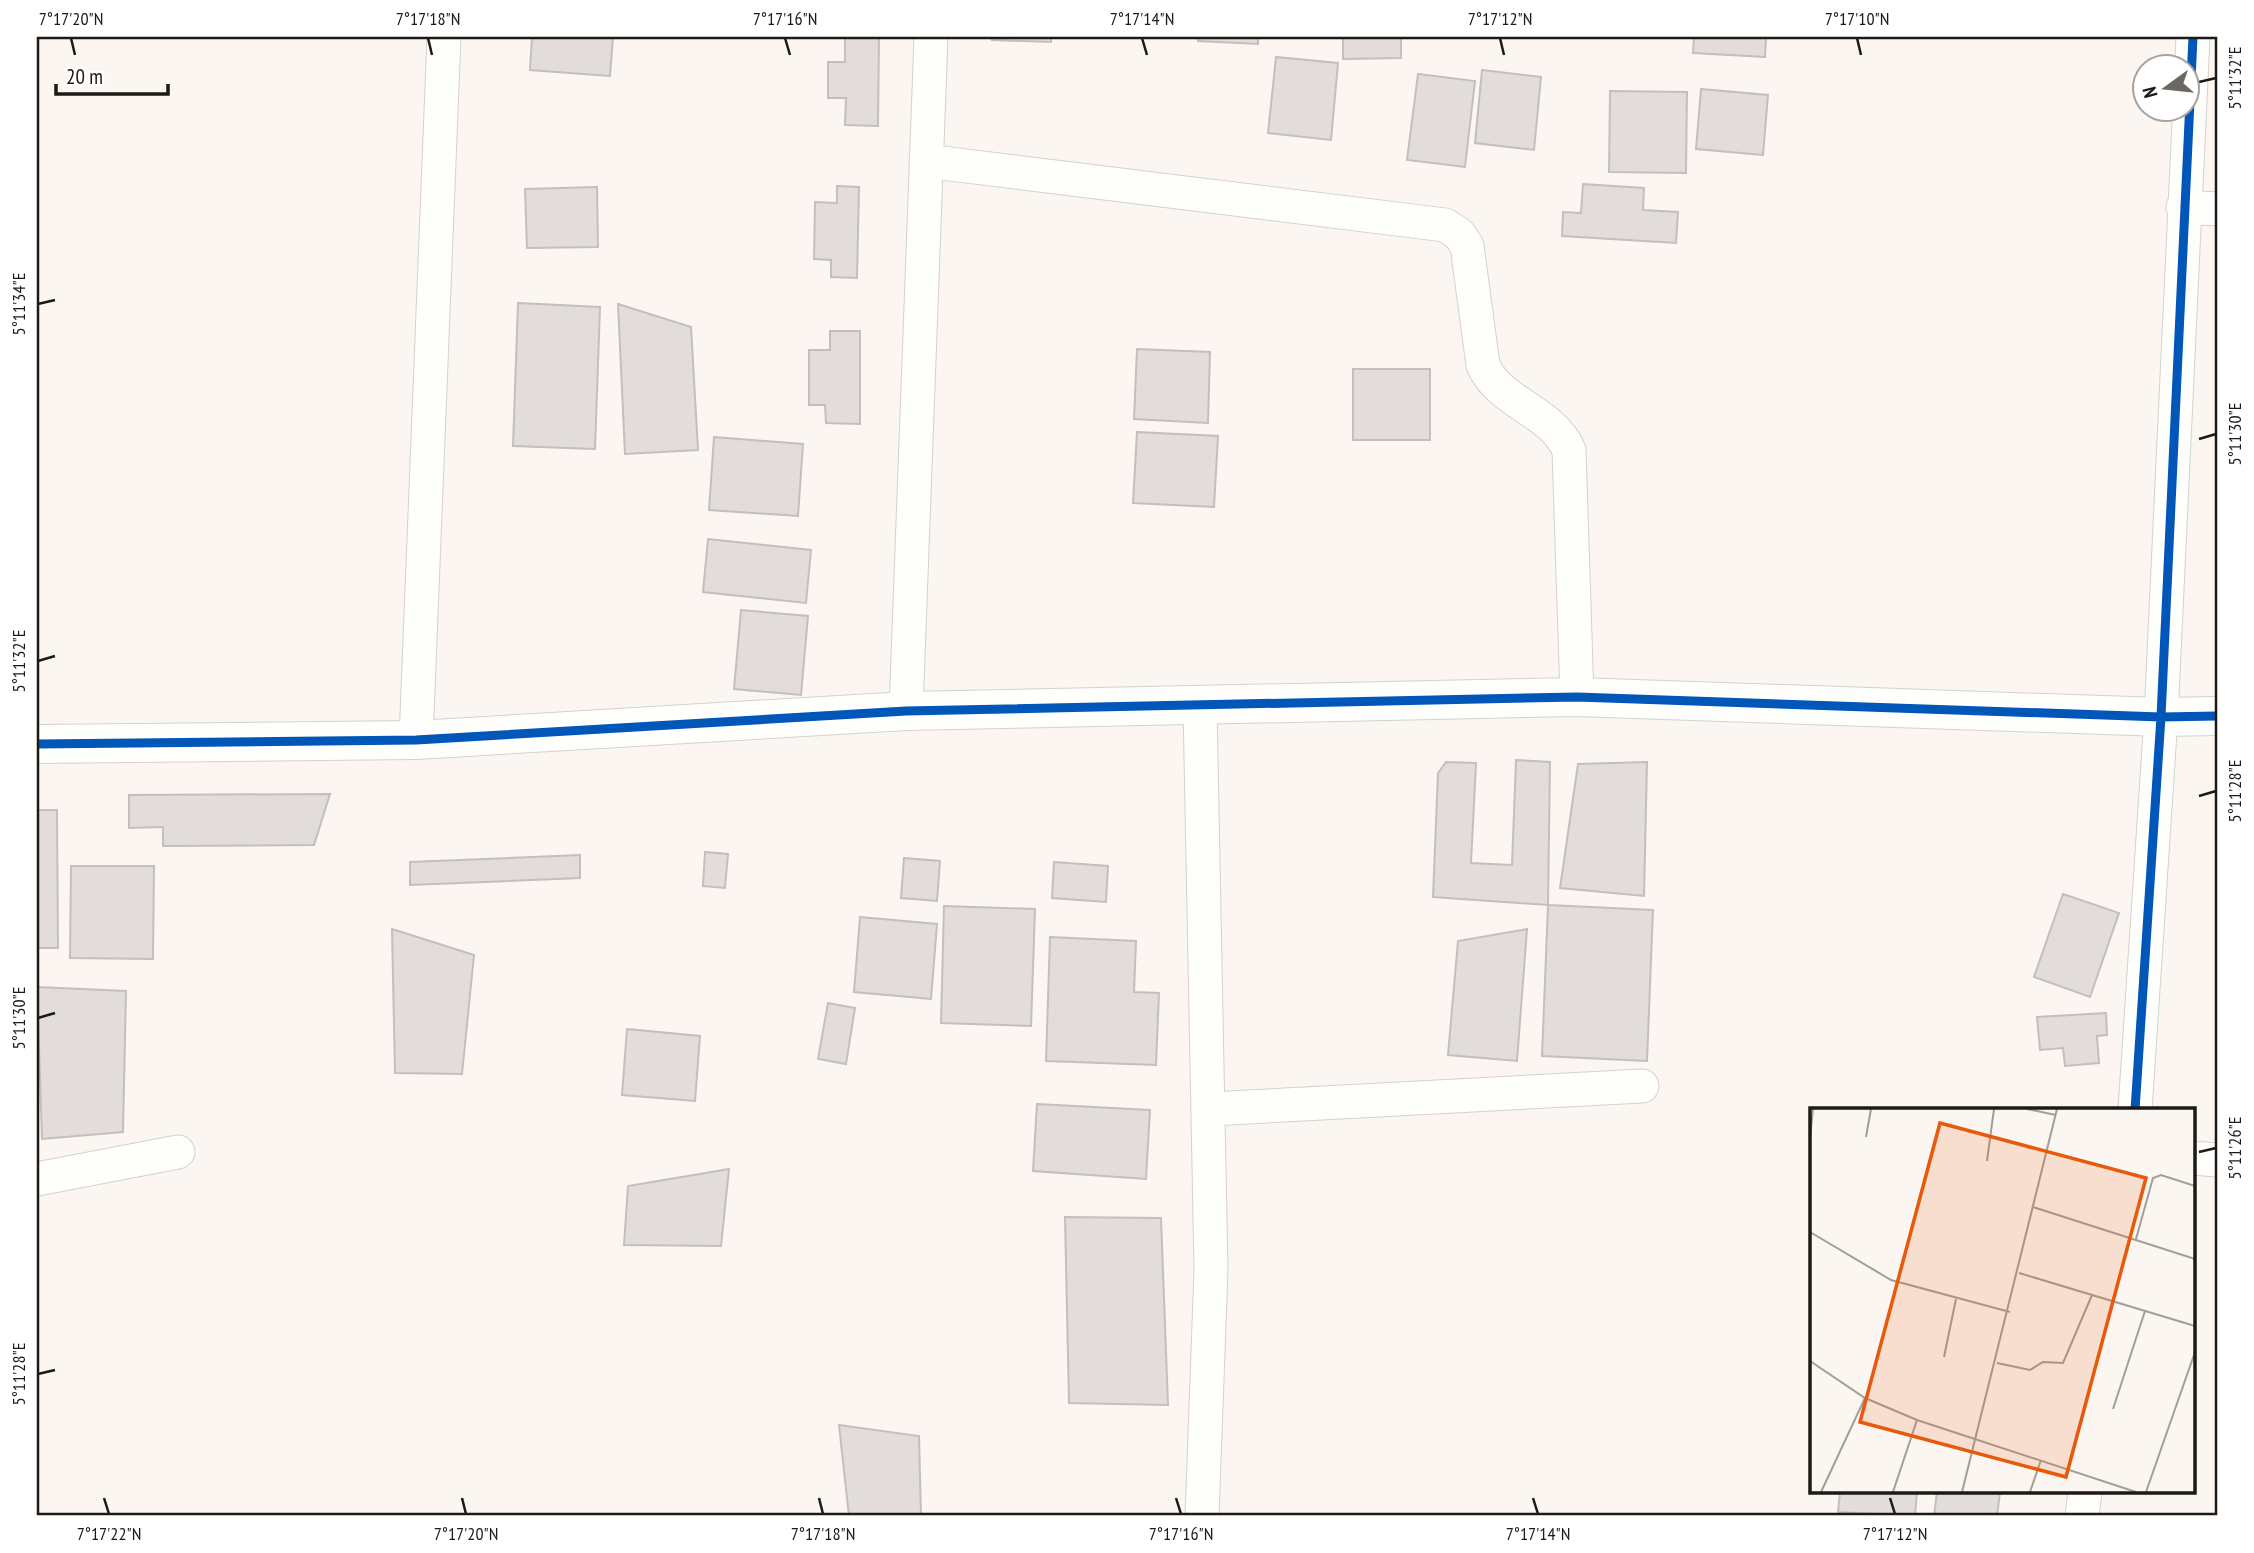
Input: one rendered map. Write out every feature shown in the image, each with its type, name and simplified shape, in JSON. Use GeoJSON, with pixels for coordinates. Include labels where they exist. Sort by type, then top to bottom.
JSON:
{"type":"FeatureCollection","features":[{"type":"Feature","properties":{"kind":"street"},"geometry":{"type":"LineString","coordinates":[[416,740],[444,37]]}},
{"type":"Feature","properties":{"kind":"street"},"geometry":{"type":"LineString","coordinates":[[906,711],[931,37]]}},
{"type":"Feature","properties":{"kind":"street"},"geometry":{"type":"LineString","coordinates":[[2135,1108],[2161,717],[2193,37]]}},
{"type":"Feature","properties":{"kind":"street"},"geometry":{"type":"LineString","coordinates":[[926,161],[1445,225],[1459,234],[1467,246],[1483,365],[1490,380],[1548,420],[1563,436],[1569,450],[1577,697]]}},
{"type":"Feature","properties":{"kind":"street"},"geometry":{"type":"LineString","coordinates":[[2183,207],[2217,209]]}},
{"type":"Feature","properties":{"kind":"street"},"geometry":{"type":"LineString","coordinates":[[37,744],[416,740],[906,711],[1577,697],[2161,717],[2217,716]]}},
{"type":"Feature","properties":{"kind":"street"},"geometry":{"type":"LineString","coordinates":[[1200,706],[1210,1109],[1211,1270],[1202,1516]]}},
{"type":"Feature","properties":{"kind":"street"},"geometry":{"type":"LineString","coordinates":[[1210,1109],[1642,1086]]}},
{"type":"Feature","properties":{"kind":"street"},"geometry":{"type":"LineString","coordinates":[[37,1179],[178,1152]]}},
{"type":"Feature","properties":{"kind":"street"},"geometry":{"type":"LineString","coordinates":[[2194,1158],[2217,1160]]}},
{"type":"Feature","properties":{"kind":"street"},"geometry":{"type":"LineString","coordinates":[[2082,1516],[2085,1494]]}},
{"type":"Feature","properties":{"kind":"building"},"geometry":{"type":"Polygon","coordinates":[[[532,37],[613,37],[610,76],[530,70],[532,37]]]}},
{"type":"Feature","properties":{"kind":"building"},"geometry":{"type":"Polygon","coordinates":[[[845,37],[879,37],[878,126],[845,125],[846,98],[828,98],[828,62],[845,62],[845,37]]]}},
{"type":"Feature","properties":{"kind":"building"},"geometry":{"type":"Polygon","coordinates":[[[992,37],[1051,37],[1051,42],[992,40],[992,37]]]}},
{"type":"Feature","properties":{"kind":"building"},"geometry":{"type":"Polygon","coordinates":[[[1198,37],[1258,37],[1258,44],[1198,41],[1198,37]]]}},
{"type":"Feature","properties":{"kind":"building"},"geometry":{"type":"Polygon","coordinates":[[[1343,37],[1401,37],[1401,58],[1343,59],[1343,37]]]}},
{"type":"Feature","properties":{"kind":"building"},"geometry":{"type":"Polygon","coordinates":[[[1694,37],[1766,37],[1765,57],[1693,53],[1694,37]]]}},
{"type":"Feature","properties":{"kind":"building"},"geometry":{"type":"Polygon","coordinates":[[[1276,57],[1338,63],[1331,140],[1268,133],[1276,57]]]}},
{"type":"Feature","properties":{"kind":"building"},"geometry":{"type":"Polygon","coordinates":[[[1482,70],[1541,77],[1534,150],[1475,143],[1482,70]]]}},
{"type":"Feature","properties":{"kind":"building"},"geometry":{"type":"Polygon","coordinates":[[[1418,74],[1475,81],[1465,167],[1407,160],[1418,74]]]}},
{"type":"Feature","properties":{"kind":"building"},"geometry":{"type":"Polygon","coordinates":[[[1701,89],[1768,95],[1763,155],[1696,149],[1701,89]]]}},
{"type":"Feature","properties":{"kind":"building"},"geometry":{"type":"Polygon","coordinates":[[[1610,91],[1687,92],[1686,173],[1609,172],[1610,91]]]}},
{"type":"Feature","properties":{"kind":"building"},"geometry":{"type":"Polygon","coordinates":[[[1583,184],[1644,188],[1643,210],[1678,212],[1676,243],[1562,236],[1563,212],[1581,213],[1583,184]]]}},
{"type":"Feature","properties":{"kind":"building"},"geometry":{"type":"Polygon","coordinates":[[[837,186],[859,187],[857,278],[831,277],[831,260],[814,259],[815,202],[837,203],[837,186]]]}},
{"type":"Feature","properties":{"kind":"building"},"geometry":{"type":"Polygon","coordinates":[[[597,187],[598,247],[527,248],[525,189],[597,187]]]}},
{"type":"Feature","properties":{"kind":"building"},"geometry":{"type":"Polygon","coordinates":[[[518,303],[600,307],[595,449],[513,446],[518,303]]]}},
{"type":"Feature","properties":{"kind":"building"},"geometry":{"type":"Polygon","coordinates":[[[618,304],[691,327],[698,450],[625,454],[618,304]]]}},
{"type":"Feature","properties":{"kind":"building"},"geometry":{"type":"Polygon","coordinates":[[[830,331],[860,331],[860,424],[826,423],[825,405],[809,405],[809,350],[830,350],[830,331]]]}},
{"type":"Feature","properties":{"kind":"building"},"geometry":{"type":"Polygon","coordinates":[[[1137,349],[1210,352],[1208,423],[1134,419],[1137,349]]]}},
{"type":"Feature","properties":{"kind":"building"},"geometry":{"type":"Polygon","coordinates":[[[1353,369],[1430,369],[1430,440],[1353,440],[1353,369]]]}},
{"type":"Feature","properties":{"kind":"building"},"geometry":{"type":"Polygon","coordinates":[[[1137,432],[1218,436],[1214,507],[1133,503],[1137,432]]]}},
{"type":"Feature","properties":{"kind":"building"},"geometry":{"type":"Polygon","coordinates":[[[714,437],[803,444],[798,516],[709,510],[714,437]]]}},
{"type":"Feature","properties":{"kind":"building"},"geometry":{"type":"Polygon","coordinates":[[[708,539],[811,550],[806,603],[703,592],[708,539]]]}},
{"type":"Feature","properties":{"kind":"building"},"geometry":{"type":"Polygon","coordinates":[[[741,610],[808,616],[801,695],[734,689],[741,610]]]}},
{"type":"Feature","properties":{"kind":"building"},"geometry":{"type":"Polygon","coordinates":[[[1516,760],[1550,762],[1548,905],[1433,897],[1438,773],[1446,762],[1476,763],[1471,863],[1512,865],[1516,760]]]}},
{"type":"Feature","properties":{"kind":"building"},"geometry":{"type":"Polygon","coordinates":[[[1647,762],[1644,896],[1560,888],[1578,764],[1647,762]]]}},
{"type":"Feature","properties":{"kind":"building"},"geometry":{"type":"Polygon","coordinates":[[[330,794],[314,845],[163,846],[163,827],[129,828],[129,795],[330,794]]]}},
{"type":"Feature","properties":{"kind":"building"},"geometry":{"type":"Polygon","coordinates":[[[37,810],[57,810],[58,948],[37,948],[37,810]]]}},
{"type":"Feature","properties":{"kind":"building"},"geometry":{"type":"Polygon","coordinates":[[[705,852],[728,854],[725,888],[703,886],[705,852]]]}},
{"type":"Feature","properties":{"kind":"building"},"geometry":{"type":"Polygon","coordinates":[[[580,855],[580,878],[410,885],[410,862],[580,855]]]}},
{"type":"Feature","properties":{"kind":"building"},"geometry":{"type":"Polygon","coordinates":[[[904,858],[940,861],[937,901],[901,898],[904,858]]]}},
{"type":"Feature","properties":{"kind":"building"},"geometry":{"type":"Polygon","coordinates":[[[1054,862],[1108,866],[1106,902],[1052,898],[1054,862]]]}},
{"type":"Feature","properties":{"kind":"building"},"geometry":{"type":"Polygon","coordinates":[[[71,866],[154,866],[153,959],[70,958],[71,866]]]}},
{"type":"Feature","properties":{"kind":"building"},"geometry":{"type":"Polygon","coordinates":[[[2063,894],[2119,913],[2090,997],[2034,977],[2063,894]]]}},
{"type":"Feature","properties":{"kind":"building"},"geometry":{"type":"Polygon","coordinates":[[[1548,905],[1653,910],[1647,1061],[1542,1056],[1548,905]]]}},
{"type":"Feature","properties":{"kind":"building"},"geometry":{"type":"Polygon","coordinates":[[[944,906],[1035,909],[1031,1026],[941,1023],[944,906]]]}},
{"type":"Feature","properties":{"kind":"building"},"geometry":{"type":"Polygon","coordinates":[[[860,917],[937,924],[931,999],[854,992],[860,917]]]}},
{"type":"Feature","properties":{"kind":"building"},"geometry":{"type":"Polygon","coordinates":[[[392,929],[474,955],[462,1074],[395,1073],[392,929]]]}},
{"type":"Feature","properties":{"kind":"building"},"geometry":{"type":"Polygon","coordinates":[[[1527,929],[1517,1061],[1448,1055],[1458,941],[1527,929]]]}},
{"type":"Feature","properties":{"kind":"building"},"geometry":{"type":"Polygon","coordinates":[[[1050,937],[1136,941],[1134,992],[1159,993],[1156,1065],[1046,1061],[1050,937]]]}},
{"type":"Feature","properties":{"kind":"building"},"geometry":{"type":"Polygon","coordinates":[[[37,987],[126,991],[123,1132],[42,1139],[37,987]]]}},
{"type":"Feature","properties":{"kind":"building"},"geometry":{"type":"Polygon","coordinates":[[[828,1003],[855,1008],[846,1064],[818,1059],[828,1003]]]}},
{"type":"Feature","properties":{"kind":"building"},"geometry":{"type":"Polygon","coordinates":[[[2106,1013],[2107,1035],[2097,1036],[2099,1063],[2065,1066],[2063,1048],[2040,1050],[2037,1017],[2106,1013]]]}},
{"type":"Feature","properties":{"kind":"building"},"geometry":{"type":"Polygon","coordinates":[[[627,1029],[700,1036],[695,1101],[622,1095],[627,1029]]]}},
{"type":"Feature","properties":{"kind":"building"},"geometry":{"type":"Polygon","coordinates":[[[1037,1104],[1150,1110],[1146,1179],[1033,1171],[1037,1104]]]}},
{"type":"Feature","properties":{"kind":"building"},"geometry":{"type":"Polygon","coordinates":[[[729,1169],[721,1246],[624,1245],[628,1186],[729,1169]]]}},
{"type":"Feature","properties":{"kind":"building"},"geometry":{"type":"Polygon","coordinates":[[[1065,1217],[1161,1218],[1168,1405],[1069,1403],[1065,1217]]]}},
{"type":"Feature","properties":{"kind":"building"},"geometry":{"type":"Polygon","coordinates":[[[839,1425],[919,1436],[921,1516],[849,1516],[839,1425]]]}},
{"type":"Feature","properties":{"kind":"building"},"geometry":{"type":"Polygon","coordinates":[[[1840,1494],[1917,1494],[1915,1516],[1838,1512],[1840,1494]]]}},
{"type":"Feature","properties":{"kind":"building"},"geometry":{"type":"Polygon","coordinates":[[[1937,1494],[2000,1494],[1997,1516],[1934,1516],[1937,1494]]]}},
{"type":"Feature","properties":{"kind":"cycle path"},"geometry":{"type":"LineString","coordinates":[[2135,1108],[2161,717],[2193,37]]}},
{"type":"Feature","properties":{"kind":"cycle path"},"geometry":{"type":"LineString","coordinates":[[37,744],[416,740],[906,711],[1577,697],[2161,717],[2217,716]]}}]}
